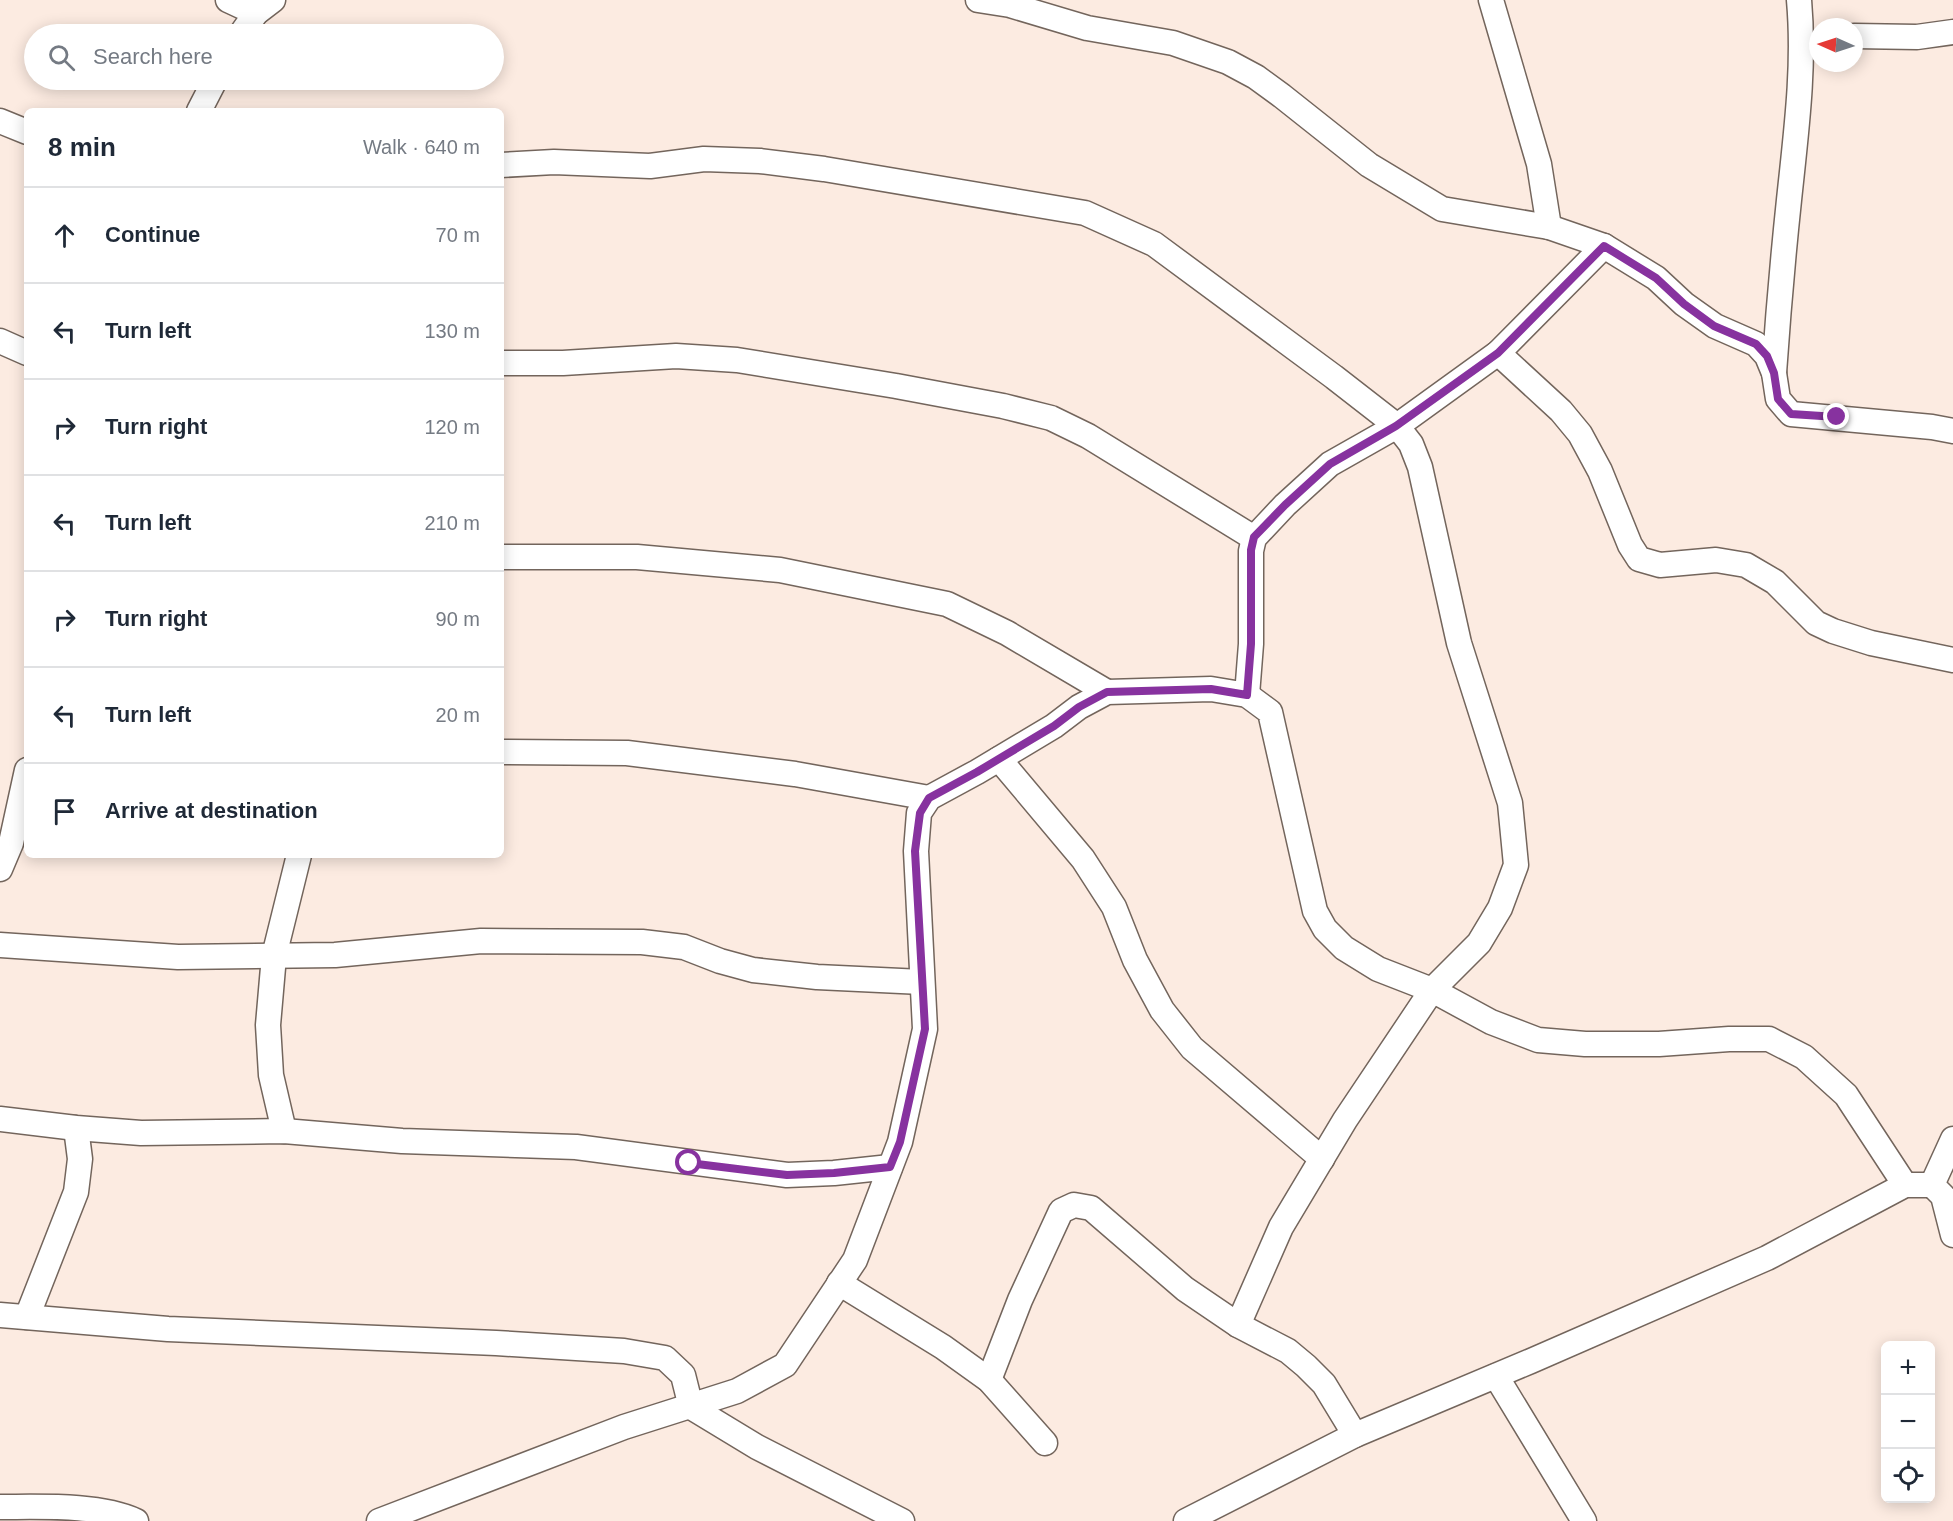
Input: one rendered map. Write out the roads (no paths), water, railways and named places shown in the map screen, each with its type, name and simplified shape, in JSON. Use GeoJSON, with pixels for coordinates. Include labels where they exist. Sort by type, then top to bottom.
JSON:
{"type":"FeatureCollection","features":[{"type":"Feature","properties":{"kind":"street"},"geometry":{"type":"LineString","coordinates":[[228,0],[264,6],[249,24]]}},
{"type":"Feature","properties":{"kind":"street"},"geometry":{"type":"LineString","coordinates":[[978,0],[1010,5],[1087,28],[1173,43],[1228,62],[1256,77],[1369,165],[1442,209],[1549,227],[1604,246],[1656,278],[1684,304],[1714,326],[1756,344],[1767,356],[1774,373]]}},
{"type":"Feature","properties":{"kind":"street"},"geometry":{"type":"LineString","coordinates":[[1491,0],[1539,164],[1549,227]]}},
{"type":"Feature","properties":{"kind":"street"},"geometry":{"type":"LineString","coordinates":[[1799,0],[1809,33]]}},
{"type":"Feature","properties":{"kind":"street"},"geometry":{"type":"LineString","coordinates":[[1863,36],[1952,37]]}},
{"type":"Feature","properties":{"kind":"street"},"geometry":{"type":"LineString","coordinates":[[1809,42],[1800,96],[1782,269],[1774,373],[1778,399],[1791,414],[1953,431]]}},
{"type":"Feature","properties":{"kind":"street"},"geometry":{"type":"LineString","coordinates":[[201,108],[210,90]]}},
{"type":"Feature","properties":{"kind":"street"},"geometry":{"type":"LineString","coordinates":[[0,121],[24,131]]}},
{"type":"Feature","properties":{"kind":"street"},"geometry":{"type":"LineString","coordinates":[[504,165],[554,162],[650,165],[704,159],[760,161],[824,169],[1085,213],[1154,244],[1396,426],[1411,444],[1420,466],[1459,643],[1510,803],[1516,865],[1500,908],[1479,943],[1432,990],[1345,1120],[1281,1227],[1238,1325]]}},
{"type":"Feature","properties":{"kind":"street"},"geometry":{"type":"LineString","coordinates":[[1247,695],[1251,644],[1251,550],[1254,537],[1330,464],[1396,426],[1498,353],[1604,246]]}},
{"type":"Feature","properties":{"kind":"street"},"geometry":{"type":"LineString","coordinates":[[0,342],[24,352]]}},
{"type":"Feature","properties":{"kind":"street"},"geometry":{"type":"LineString","coordinates":[[1498,353],[1561,411],[1580,434],[1600,471],[1630,545],[1640,559],[1660,565],[1716,560],[1746,565],[1775,582],[1816,623],[1833,631],[1871,643],[1953,660]]}},
{"type":"Feature","properties":{"kind":"street"},"geometry":{"type":"LineString","coordinates":[[504,363],[563,363],[676,356],[737,360],[865,380],[1003,406],[1051,418],[1088,436],[1254,537]]}},
{"type":"Feature","properties":{"kind":"street"},"geometry":{"type":"LineString","coordinates":[[504,557],[637,557],[780,570],[946,604],[1007,633],[1107,692]]}},
{"type":"Feature","properties":{"kind":"street"},"geometry":{"type":"LineString","coordinates":[[379,1521],[624,1427],[737,1391],[785,1365],[855,1260],[900,1142],[925,1029],[915,851],[920,813],[929,798],[999,759],[1054,726],[1079,707],[1107,692],[1211,689],[1247,695],[1270,712],[1315,911],[1325,929],[1344,948],[1378,969],[1432,990],[1491,1022],[1538,1040],[1584,1044],[1659,1044],[1730,1039],[1769,1040],[1804,1057],[1846,1095],[1905,1185]]}},
{"type":"Feature","properties":{"kind":"street"},"geometry":{"type":"LineString","coordinates":[[504,752],[627,753],[795,774],[929,798]]}},
{"type":"Feature","properties":{"kind":"street"},"geometry":{"type":"LineString","coordinates":[[999,759],[1083,859],[1113,907],[1135,960],[1162,1010],[1192,1048],[1322,1159]]}},
{"type":"Feature","properties":{"kind":"street"},"geometry":{"type":"LineString","coordinates":[[0,869],[11,843],[24,784]]}},
{"type":"Feature","properties":{"kind":"street"},"geometry":{"type":"LineString","coordinates":[[284,1131],[271,1075],[268,1025],[274,956],[298,858]]}},
{"type":"Feature","properties":{"kind":"street"},"geometry":{"type":"LineString","coordinates":[[0,945],[178,957],[335,956],[481,941],[642,942],[684,947],[720,962],[753,970],[817,977],[922,982]]}},
{"type":"Feature","properties":{"kind":"street"},"geometry":{"type":"LineString","coordinates":[[0,1119],[141,1133],[284,1131],[402,1141],[576,1147],[787,1175],[890,1167]]}},
{"type":"Feature","properties":{"kind":"street"},"geometry":{"type":"LineString","coordinates":[[27,1317],[76,1192],[80,1159],[76,1128]]}},
{"type":"Feature","properties":{"kind":"street"},"geometry":{"type":"LineString","coordinates":[[1932,1185],[1953,1139]]}},
{"type":"Feature","properties":{"kind":"street"},"geometry":{"type":"LineString","coordinates":[[1186,1521],[1354,1435],[1767,1258],[1905,1185],[1932,1185],[1943,1196],[1953,1235]]}},
{"type":"Feature","properties":{"kind":"street"},"geometry":{"type":"LineString","coordinates":[[989,1380],[1020,1300],[1061,1211],[1074,1205],[1091,1208],[1185,1289],[1238,1325],[1288,1351],[1324,1384],[1354,1435]]}},
{"type":"Feature","properties":{"kind":"street"},"geometry":{"type":"LineString","coordinates":[[839,1283],[943,1347],[989,1380],[1045,1443]]}},
{"type":"Feature","properties":{"kind":"street"},"geometry":{"type":"LineString","coordinates":[[0,1316],[168,1329],[496,1343],[624,1351],[665,1358],[682,1375],[691,1407],[757,1447],[902,1521]]}},
{"type":"Feature","properties":{"kind":"street"},"geometry":{"type":"LineString","coordinates":[[1496,1376],[1584,1521]]}},
{"type":"Feature","properties":{"kind":"street"},"geometry":{"type":"LineString","coordinates":[[0,1507],[70,1507],[127,1517],[136,1521]]}}]}
